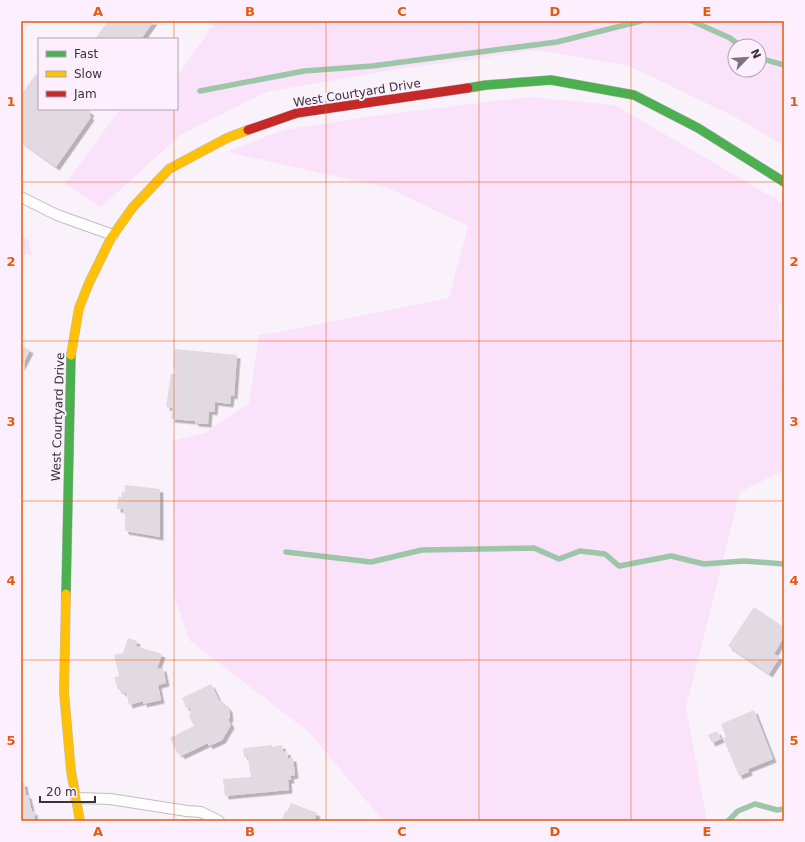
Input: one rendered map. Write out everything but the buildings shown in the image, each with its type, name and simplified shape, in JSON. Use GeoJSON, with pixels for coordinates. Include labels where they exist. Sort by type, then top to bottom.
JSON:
{"type":"FeatureCollection","features":[{"type":"Feature","properties":{"kind":"street","name":"West Courtyard Drive"},"geometry":{"type":"LineString","coordinates":[[80,821],[71,771],[64,692],[70,362],[79,308],[96,268],[113,235],[133,207],[168,169],[227,138],[297,113],[494,84],[551,80],[634,95],[698,128],[784,182]]}},
{"type":"Feature","properties":{"kind":"lane"},"geometry":{"type":"LineString","coordinates":[[21,197],[57,215],[113,235]]}},
{"type":"Feature","properties":{"kind":"lane"},"geometry":{"type":"LineString","coordinates":[[76,798],[110,799],[201,812],[219,821]]}},
{"type":"Feature","properties":{"kind":"shaded area"},"geometry":{"type":"Polygon","coordinates":[[[216,21],[784,21],[784,146],[733,116],[629,66],[537,50],[393,70],[266,92],[182,134],[101,207],[65,184],[119,110],[178,110],[178,76],[216,21]]]}},
{"type":"Feature","properties":{"kind":"shaded area"},"geometry":{"type":"Polygon","coordinates":[[[528,97],[615,105],[784,204],[784,303],[778,304],[784,407],[784,470],[740,492],[686,707],[707,821],[383,821],[310,733],[189,640],[175,597],[172,441],[205,433],[249,403],[259,335],[449,298],[468,226],[388,188],[227,152],[283,130],[374,116],[528,97]]]}},
{"type":"Feature","properties":{"kind":"shaded area"},"geometry":{"type":"Polygon","coordinates":[[[21,235],[28,240],[32,255],[21,253],[21,235]]]}},
{"type":"Feature","properties":{"kind":"waterway"},"geometry":{"type":"LineString","coordinates":[[200,91],[304,71],[372,66],[557,42],[641,21]]}},
{"type":"Feature","properties":{"kind":"waterway"},"geometry":{"type":"LineString","coordinates":[[692,21],[730,38]]}},
{"type":"Feature","properties":{"kind":"waterway"},"geometry":{"type":"LineString","coordinates":[[767,60],[784,65]]}},
{"type":"Feature","properties":{"kind":"waterway"},"geometry":{"type":"LineString","coordinates":[[286,552],[371,562],[422,550],[534,548],[559,559],[580,551],[605,554],[619,566],[671,556],[704,564],[744,561],[784,564]]}},
{"type":"Feature","properties":{"kind":"waterway"},"geometry":{"type":"LineString","coordinates":[[728,821],[738,811],[755,804],[777,810],[784,809]]}},
{"type":"Feature","properties":{"kind":"traffic: fast"},"geometry":{"type":"LineString","coordinates":[[468,88],[486,85],[551,80],[634,95],[698,128],[784,182]]}},
{"type":"Feature","properties":{"kind":"traffic: fast"},"geometry":{"type":"LineString","coordinates":[[66,594],[71,355]]}},
{"type":"Feature","properties":{"kind":"traffic: slow"},"geometry":{"type":"LineString","coordinates":[[71,355],[79,308],[89,283],[111,238],[133,207],[169,169],[227,138],[248,130]]}},
{"type":"Feature","properties":{"kind":"traffic: slow"},"geometry":{"type":"LineString","coordinates":[[66,594],[64,692],[71,771],[80,821]]}},
{"type":"Feature","properties":{"kind":"traffic: jam"},"geometry":{"type":"LineString","coordinates":[[248,130],[297,113],[468,88]]}}]}
